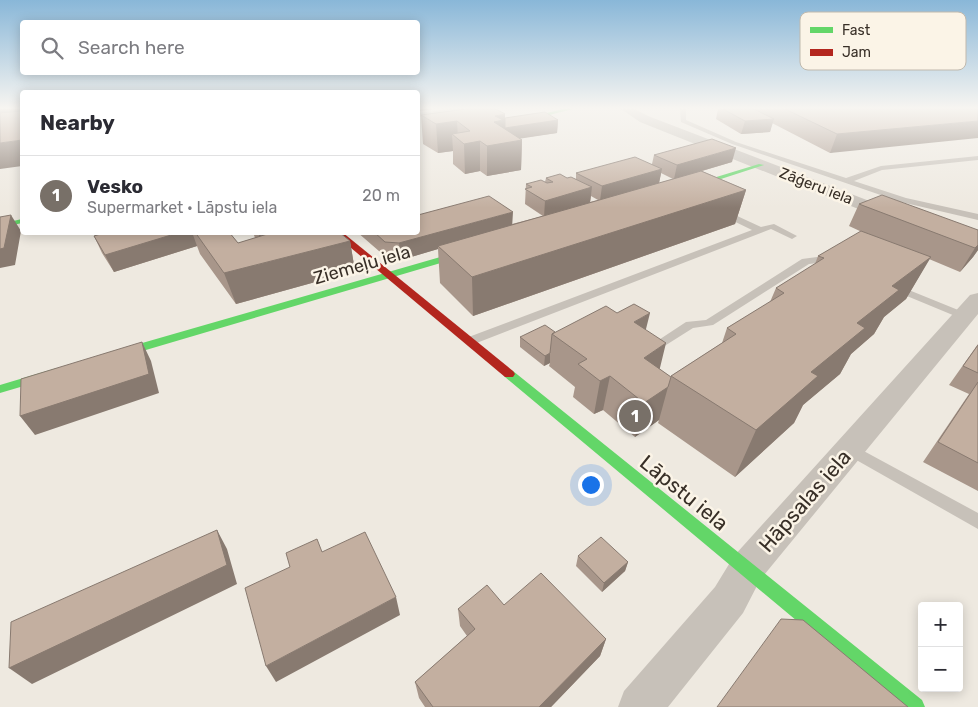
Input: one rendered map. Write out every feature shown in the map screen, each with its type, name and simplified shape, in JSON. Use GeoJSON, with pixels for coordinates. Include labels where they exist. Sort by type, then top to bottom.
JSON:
{"type":"FeatureCollection","features":[{"type":"Feature","properties":{"kind":"street","name":"Zāģeru iela"},"geometry":{"type":"LineString","coordinates":[[702,142],[906,221]]}},
{"type":"Feature","properties":{"kind":"street"},"geometry":{"type":"LineString","coordinates":[[672,192],[761,165]]}},
{"type":"Feature","properties":{"kind":"street"},"geometry":{"type":"LineString","coordinates":[[0,226],[20,221]]}},
{"type":"Feature","properties":{"kind":"street","name":"Lāpstu iela"},"geometry":{"type":"LineString","coordinates":[[340,235],[915,707]]}},
{"type":"Feature","properties":{"kind":"street","name":"Ziemeļu iela"},"geometry":{"type":"LineString","coordinates":[[93,362],[485,247]]}},
{"type":"Feature","properties":{"kind":"street","name":"Hāpsalas iela"},"geometry":{"type":"LineString","coordinates":[[640,707],[729,600],[747,568],[971,308]]}},
{"type":"Feature","properties":{"kind":"street"},"geometry":{"type":"LineString","coordinates":[[0,389],[65,370]]}},
{"type":"Feature","properties":{"kind":"lane"},"geometry":{"type":"LineString","coordinates":[[732,142],[904,200],[978,217]]}},
{"type":"Feature","properties":{"kind":"lane"},"geometry":{"type":"LineString","coordinates":[[846,181],[880,168],[978,158]]}},
{"type":"Feature","properties":{"kind":"lane"},"geometry":{"type":"LineString","coordinates":[[672,192],[694,198]]}},
{"type":"Feature","properties":{"kind":"lane"},"geometry":{"type":"LineString","coordinates":[[710,206],[760,230]]}},
{"type":"Feature","properties":{"kind":"lane"},"geometry":{"type":"LineString","coordinates":[[470,341],[502,327],[771,226],[792,236]]}},
{"type":"Feature","properties":{"kind":"lane"},"geometry":{"type":"LineString","coordinates":[[652,349],[690,325],[710,323],[806,261],[817,260],[841,266]]}},
{"type":"Feature","properties":{"kind":"lane"},"geometry":{"type":"LineString","coordinates":[[885,284],[971,308]]}},
{"type":"Feature","properties":{"kind":"lane"},"geometry":{"type":"LineString","coordinates":[[849,450],[978,522]]}},
{"type":"Feature","properties":{"kind":"building"},"geometry":{"type":"Polygon","coordinates":[[[481,142],[510,142],[487,146],[481,142]]]}},
{"type":"Feature","properties":{"kind":"building"},"geometry":{"type":"Polygon","coordinates":[[[701,142],[720,142],[736,148],[677,165],[654,155],[701,142]]]}},
{"type":"Feature","properties":{"kind":"building"},"geometry":{"type":"Polygon","coordinates":[[[635,157],[662,169],[602,186],[576,173],[635,157]]]}},
{"type":"Feature","properties":{"kind":"building"},"geometry":{"type":"Polygon","coordinates":[[[701,171],[746,190],[472,277],[438,246],[701,171]]]}},
{"type":"Feature","properties":{"kind":"building"},"geometry":{"type":"Polygon","coordinates":[[[560,174],[592,187],[545,201],[525,189],[532,187],[526,184],[541,180],[547,183],[553,182],[546,178],[560,174]]]}},
{"type":"Feature","properties":{"kind":"building"},"geometry":{"type":"Polygon","coordinates":[[[882,195],[978,230],[978,245],[975,248],[859,204],[882,195]]]}},
{"type":"Feature","properties":{"kind":"building"},"geometry":{"type":"Polygon","coordinates":[[[489,196],[513,212],[399,243],[385,242],[377,235],[420,235],[420,214],[489,196]]]}},
{"type":"Feature","properties":{"kind":"building"},"geometry":{"type":"Polygon","coordinates":[[[11,215],[4,248],[0,249],[0,217],[11,215]]]}},
{"type":"Feature","properties":{"kind":"building"},"geometry":{"type":"Polygon","coordinates":[[[861,231],[931,257],[892,286],[899,290],[857,323],[865,328],[811,372],[818,376],[756,430],[671,376],[736,334],[727,328],[784,293],[776,288],[824,258],[818,256],[861,231]]]}},
{"type":"Feature","properties":{"kind":"building"},"geometry":{"type":"Polygon","coordinates":[[[97,235],[171,235],[105,255],[94,236],[97,235]]]}},
{"type":"Feature","properties":{"kind":"building"},"geometry":{"type":"Polygon","coordinates":[[[197,235],[231,235],[238,243],[264,235],[343,235],[350,241],[224,273],[197,235]]]}},
{"type":"Feature","properties":{"kind":"building"},"geometry":{"type":"Polygon","coordinates":[[[634,304],[650,313],[634,322],[666,343],[644,358],[671,377],[668,387],[644,403],[610,376],[600,381],[578,364],[587,359],[552,334],[606,306],[617,313],[634,304]]]}},
{"type":"Feature","properties":{"kind":"building"},"geometry":{"type":"Polygon","coordinates":[[[545,325],[555,332],[552,334],[550,353],[545,356],[520,337],[545,325]]]}},
{"type":"Feature","properties":{"kind":"building"},"geometry":{"type":"Polygon","coordinates":[[[142,342],[149,374],[20,416],[21,379],[142,342]]]}},
{"type":"Feature","properties":{"kind":"building"},"geometry":{"type":"Polygon","coordinates":[[[978,345],[978,373],[963,366],[978,345]]]}},
{"type":"Feature","properties":{"kind":"building"},"geometry":{"type":"Polygon","coordinates":[[[978,382],[978,463],[938,442],[978,382]]]}},
{"type":"Feature","properties":{"kind":"building"},"geometry":{"type":"Polygon","coordinates":[[[217,530],[227,565],[9,668],[11,622],[217,530]]]}},
{"type":"Feature","properties":{"kind":"building"},"geometry":{"type":"Polygon","coordinates":[[[365,532],[396,597],[266,666],[245,588],[290,567],[286,553],[317,539],[322,552],[365,532]]]}},
{"type":"Feature","properties":{"kind":"building"},"geometry":{"type":"Polygon","coordinates":[[[601,537],[628,562],[604,583],[578,556],[601,537]]]}},
{"type":"Feature","properties":{"kind":"building"},"geometry":{"type":"Polygon","coordinates":[[[541,573],[606,639],[539,707],[433,707],[415,682],[475,629],[458,609],[487,585],[504,605],[541,573]]]}},
{"type":"Feature","properties":{"kind":"building"},"geometry":{"type":"Polygon","coordinates":[[[781,619],[803,620],[908,707],[717,707],[781,619]]]}},
{"type":"Feature","properties":{"kind":"traffic: fast"},"geometry":{"type":"LineString","coordinates":[[681,189],[761,165]]}},
{"type":"Feature","properties":{"kind":"traffic: fast"},"geometry":{"type":"LineString","coordinates":[[0,226],[20,221]]}},
{"type":"Feature","properties":{"kind":"traffic: fast"},"geometry":{"type":"LineString","coordinates":[[108,357],[475,250]]}},
{"type":"Feature","properties":{"kind":"traffic: fast"},"geometry":{"type":"LineString","coordinates":[[0,389],[57,372]]}},
{"type":"Feature","properties":{"kind":"traffic: fast"},"geometry":{"type":"LineString","coordinates":[[509,374],[915,707]]}},
{"type":"Feature","properties":{"kind":"traffic: jam"},"geometry":{"type":"LineString","coordinates":[[340,235],[509,374]]}},
{"type":"Feature","properties":{"kind":"place","name":"Vesko"},"geometry":{"type":"Point","coordinates":[635,416]}}]}
